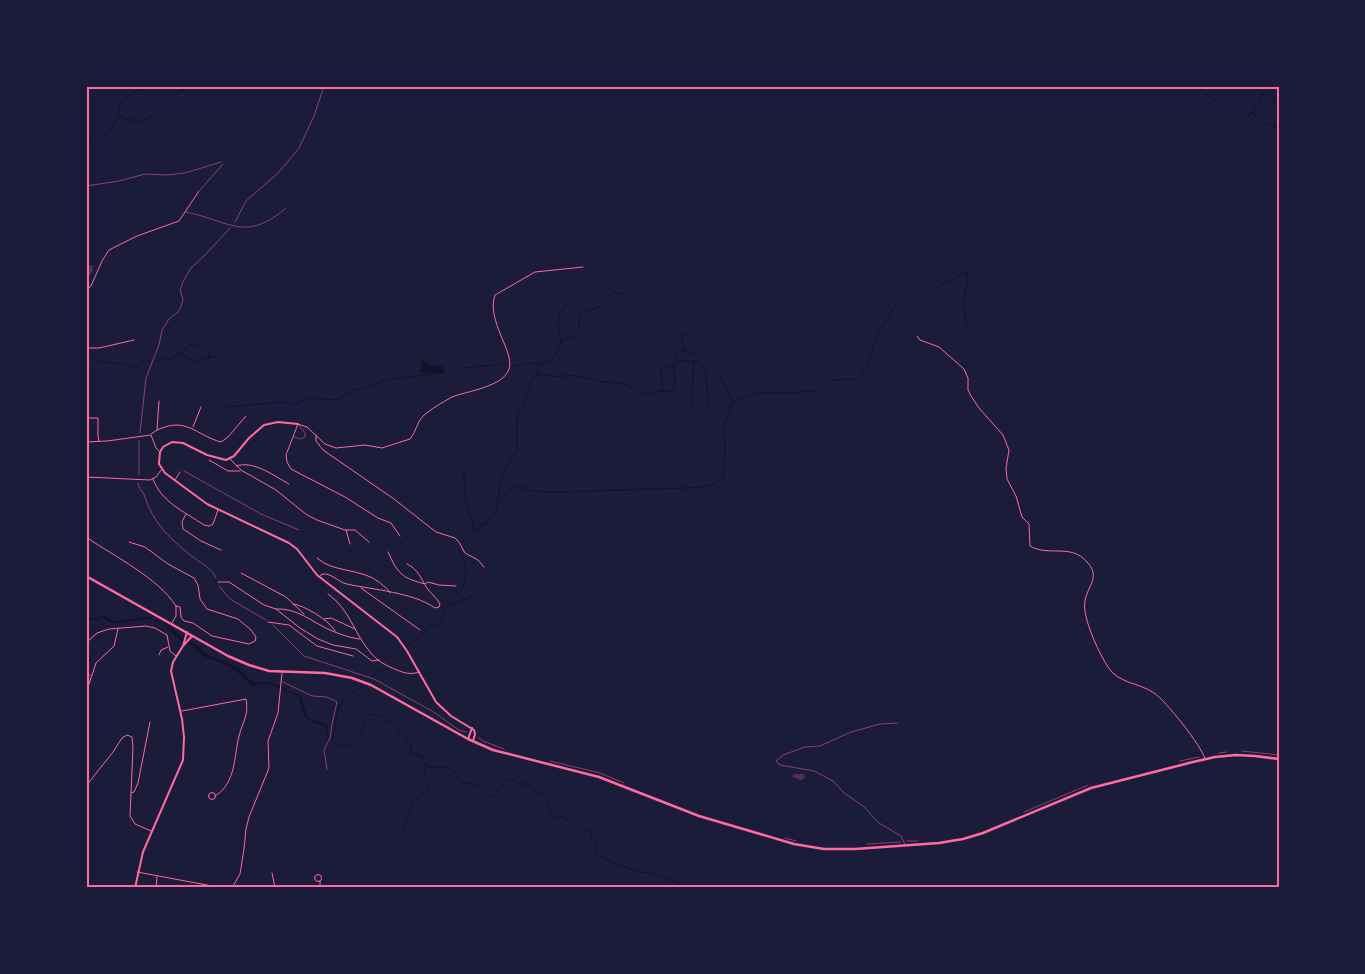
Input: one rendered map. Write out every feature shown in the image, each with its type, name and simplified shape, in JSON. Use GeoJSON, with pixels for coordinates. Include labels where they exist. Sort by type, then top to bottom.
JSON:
{"type":"FeatureCollection","features":[{"type":"Feature","properties":{"kind":"main road"},"geometry":{"type":"LineString","coordinates":[[86,576],[242,662],[263,669],[282,672],[324,672],[359,680],[472,741],[510,755],[599,777],[699,816],[794,844],[831,850],[939,843],[968,838],[1091,788],[1205,759],[1242,755],[1279,759]]}},
{"type":"Feature","properties":{"kind":"street"},"geometry":{"type":"LineString","coordinates":[[86,291],[91,286],[109,250],[137,236],[179,221],[199,191]]}},
{"type":"Feature","properties":{"kind":"street"},"geometry":{"type":"LineString","coordinates":[[472,741],[475,734],[472,728],[451,716],[439,706],[397,637],[319,577],[300,552],[289,543],[218,510],[174,481],[161,469],[159,461],[160,452],[169,443],[177,442],[219,459],[230,459],[264,425],[278,422],[307,426],[325,444],[336,448],[365,445],[382,448],[410,440],[423,417],[441,404],[499,380],[510,368],[510,359],[494,312],[495,295],[535,272],[583,266]]}},
{"type":"Feature","properties":{"kind":"street"},"geometry":{"type":"LineString","coordinates":[[917,336],[920,340],[939,347],[964,369],[968,378],[970,396],[1003,435],[1009,450],[1006,468],[1007,478],[1016,496],[1022,517],[1029,524],[1031,547],[1075,552],[1082,556],[1091,567],[1094,578],[1086,594],[1085,612],[1092,634],[1112,673],[1157,695],[1199,745],[1205,759]]}},
{"type":"Feature","properties":{"kind":"street"},"geometry":{"type":"LineString","coordinates":[[86,348],[99,348],[134,340]]}},
{"type":"Feature","properties":{"kind":"street"},"geometry":{"type":"LineString","coordinates":[[157,430],[159,401]]}},
{"type":"Feature","properties":{"kind":"street"},"geometry":{"type":"LineString","coordinates":[[193,428],[201,407]]}},
{"type":"Feature","properties":{"kind":"street"},"geometry":{"type":"LineString","coordinates":[[86,442],[151,435],[157,430],[178,424],[193,428],[221,442],[228,438],[246,416]]}},
{"type":"Feature","properties":{"kind":"street"},"geometry":{"type":"LineString","coordinates":[[86,418],[98,418],[98,438],[100,442]]}},
{"type":"Feature","properties":{"kind":"street"},"geometry":{"type":"LineString","coordinates":[[298,424],[285,457],[291,469],[345,497],[378,518],[389,522],[400,536]]}},
{"type":"Feature","properties":{"kind":"street"},"geometry":{"type":"LineString","coordinates":[[316,434],[316,441],[323,450],[394,499],[436,532],[455,538],[465,553],[478,560],[484,567]]}},
{"type":"Feature","properties":{"kind":"street"},"geometry":{"type":"LineString","coordinates":[[151,435],[156,448],[160,452]]}},
{"type":"Feature","properties":{"kind":"street"},"geometry":{"type":"LineString","coordinates":[[230,459],[241,470],[276,490],[306,514],[345,530],[355,530],[370,542]]}},
{"type":"Feature","properties":{"kind":"street"},"geometry":{"type":"LineString","coordinates":[[209,460],[228,471],[241,470]]}},
{"type":"Feature","properties":{"kind":"street"},"geometry":{"type":"LineString","coordinates":[[236,466],[255,466],[289,484]]}},
{"type":"Feature","properties":{"kind":"street"},"geometry":{"type":"LineString","coordinates":[[86,477],[153,479],[161,469]]}},
{"type":"Feature","properties":{"kind":"street"},"geometry":{"type":"LineString","coordinates":[[174,481],[180,472]]}},
{"type":"Feature","properties":{"kind":"street"},"geometry":{"type":"LineString","coordinates":[[153,479],[156,489],[163,497],[204,525],[209,526],[215,522],[218,510]]}},
{"type":"Feature","properties":{"kind":"street"},"geometry":{"type":"LineString","coordinates":[[187,514],[182,522],[183,530],[201,542],[221,550]]}},
{"type":"Feature","properties":{"kind":"street"},"geometry":{"type":"LineString","coordinates":[[345,530],[350,544]]}},
{"type":"Feature","properties":{"kind":"street"},"geometry":{"type":"LineString","coordinates":[[86,537],[150,579],[176,606],[180,606],[181,617],[184,621],[196,625],[211,636],[249,644],[254,642],[256,639],[254,632],[238,619],[211,611],[204,606],[200,599],[198,584],[194,578],[168,564],[144,547],[130,542]]}},
{"type":"Feature","properties":{"kind":"street"},"geometry":{"type":"LineString","coordinates":[[388,552],[401,576],[425,584],[428,582],[456,586]]}},
{"type":"Feature","properties":{"kind":"street"},"geometry":{"type":"LineString","coordinates":[[317,558],[328,564],[367,574],[386,587],[390,593]]}},
{"type":"Feature","properties":{"kind":"street"},"geometry":{"type":"LineString","coordinates":[[319,577],[322,574],[327,574],[340,582],[420,599],[435,608],[439,607],[439,601],[415,569],[407,564]]}},
{"type":"Feature","properties":{"kind":"street"},"geometry":{"type":"LineString","coordinates":[[241,574],[274,590],[320,625],[335,632],[361,639]]}},
{"type":"Feature","properties":{"kind":"street"},"geometry":{"type":"LineString","coordinates":[[218,582],[228,582],[264,605],[305,615]]}},
{"type":"Feature","properties":{"kind":"street"},"geometry":{"type":"LineString","coordinates":[[361,587],[420,630]]}},
{"type":"Feature","properties":{"kind":"street"},"geometry":{"type":"LineString","coordinates":[[328,594],[343,607],[361,639],[370,652],[379,660],[406,673],[413,674],[419,672]]}},
{"type":"Feature","properties":{"kind":"street"},"geometry":{"type":"LineString","coordinates":[[86,606],[88,602]]}},
{"type":"Feature","properties":{"kind":"street"},"geometry":{"type":"LineString","coordinates":[[292,604],[304,607],[324,620],[333,627],[335,632]]}},
{"type":"Feature","properties":{"kind":"street"},"geometry":{"type":"LineString","coordinates":[[172,623],[176,616],[176,606]]}},
{"type":"Feature","properties":{"kind":"street"},"geometry":{"type":"LineString","coordinates":[[276,609],[300,628],[324,642],[359,651],[372,661],[379,660]]}},
{"type":"Feature","properties":{"kind":"street"},"geometry":{"type":"LineString","coordinates":[[324,620],[328,618],[356,630]]}},
{"type":"Feature","properties":{"kind":"street"},"geometry":{"type":"LineString","coordinates":[[268,622],[289,625],[318,646],[353,656]]}},
{"type":"Feature","properties":{"kind":"street"},"geometry":{"type":"LineString","coordinates":[[86,642],[102,630],[146,626],[155,628],[167,635],[170,651],[176,656]]}},
{"type":"Feature","properties":{"kind":"street"},"geometry":{"type":"LineString","coordinates":[[86,693],[91,674],[98,660],[114,646],[118,628]]}},
{"type":"Feature","properties":{"kind":"street"},"geometry":{"type":"LineString","coordinates":[[183,646],[187,632]]}},
{"type":"Feature","properties":{"kind":"street"},"geometry":{"type":"LineString","coordinates":[[134,888],[137,872],[152,831],[182,760],[184,737],[181,711],[171,677],[172,666],[176,656],[193,635]]}},
{"type":"Feature","properties":{"kind":"street"},"geometry":{"type":"LineString","coordinates":[[159,655],[161,650],[169,646]]}},
{"type":"Feature","properties":{"kind":"street"},"geometry":{"type":"LineString","coordinates":[[341,652],[346,648]]}},
{"type":"Feature","properties":{"kind":"street"},"geometry":{"type":"LineString","coordinates":[[232,888],[240,874],[249,816],[269,768],[268,741],[277,717],[282,672]]}},
{"type":"Feature","properties":{"kind":"street"},"geometry":{"type":"LineString","coordinates":[[86,677],[91,674]]}},
{"type":"Feature","properties":{"kind":"street"},"geometry":{"type":"LineString","coordinates":[[181,711],[246,698],[247,715],[239,737],[232,773],[226,784],[215,796]]}},
{"type":"Feature","properties":{"kind":"street"},"geometry":{"type":"LineString","coordinates":[[130,793],[134,792],[138,783],[150,722]]}},
{"type":"Feature","properties":{"kind":"street"},"geometry":{"type":"LineString","coordinates":[[468,739],[472,728]]}},
{"type":"Feature","properties":{"kind":"street"},"geometry":{"type":"LineString","coordinates":[[86,786],[122,738],[127,735],[133,740],[130,813],[135,824],[152,831]]}},
{"type":"Feature","properties":{"kind":"street"},"geometry":{"type":"LineString","coordinates":[[137,872],[222,888]]}},
{"type":"Feature","properties":{"kind":"street"},"geometry":{"type":"LineString","coordinates":[[272,873],[276,888]]}},
{"type":"Feature","properties":{"kind":"street"},"geometry":{"type":"LineString","coordinates":[[156,888],[158,876]]}},
{"type":"Feature","properties":{"kind":"street"},"geometry":{"type":"LineString","coordinates":[[320,881],[320,888]]}},
{"type":"Feature","properties":{"kind":"lane"},"geometry":{"type":"LineString","coordinates":[[199,191],[224,164]]}},
{"type":"Feature","properties":{"kind":"lane"},"geometry":{"type":"LineString","coordinates":[[186,212],[231,226],[247,228],[259,225],[273,218],[286,208]]}},
{"type":"Feature","properties":{"kind":"lane"},"geometry":{"type":"LineString","coordinates":[[294,437],[301,440],[305,436],[305,432],[298,424]]}},
{"type":"Feature","properties":{"kind":"lane"},"geometry":{"type":"LineString","coordinates":[[281,681],[312,696],[327,697],[337,702],[330,738],[324,750],[327,769]]}},
{"type":"Feature","properties":{"kind":"lane"},"geometry":{"type":"LineString","coordinates":[[897,723],[880,724],[851,732],[820,746],[804,747],[783,755],[776,761],[780,765],[814,771],[833,781],[846,794],[863,806],[879,823],[901,836],[905,845]]}},
{"type":"Feature","properties":{"kind":"path"},"geometry":{"type":"LineString","coordinates":[[208,566],[182,549],[154,519],[143,493],[139,489],[140,436],[146,378],[159,345],[162,330],[182,307],[183,299],[180,290],[191,268],[225,235],[239,216],[246,201],[279,172],[298,148],[314,116],[324,86]]}},
{"type":"Feature","properties":{"kind":"path"},"geometry":{"type":"LineString","coordinates":[[86,186],[119,182],[145,174],[170,175],[198,170],[220,162],[224,164]]}},
{"type":"Feature","properties":{"kind":"path"},"geometry":{"type":"LineString","coordinates":[[180,472],[185,471],[261,514],[299,530]]}},
{"type":"Feature","properties":{"kind":"path"},"geometry":{"type":"LineString","coordinates":[[226,595],[268,622],[304,656]]}},
{"type":"Feature","properties":{"kind":"path"},"geometry":{"type":"LineString","coordinates":[[476,736],[483,741],[509,751]]}},
{"type":"Feature","properties":{"kind":"path"},"geometry":{"type":"LineString","coordinates":[[1215,754],[1228,752]]}},
{"type":"Feature","properties":{"kind":"path"},"geometry":{"type":"LineString","coordinates":[[1236,752],[1279,754]]}},
{"type":"Feature","properties":{"kind":"path"},"geometry":{"type":"LineString","coordinates":[[1180,762],[1204,755]]}},
{"type":"Feature","properties":{"kind":"path"},"geometry":{"type":"LineString","coordinates":[[546,760],[585,769],[628,784]]}},
{"type":"Feature","properties":{"kind":"path"},"geometry":{"type":"LineString","coordinates":[[1019,814],[1089,785]]}},
{"type":"Feature","properties":{"kind":"path"},"geometry":{"type":"LineString","coordinates":[[785,838],[802,842]]}},
{"type":"Feature","properties":{"kind":"path"},"geometry":{"type":"LineString","coordinates":[[862,845],[921,841]]}},
{"type":"Feature","properties":{"kind":"shaded area"},"geometry":{"type":"Polygon","coordinates":[[[422,360],[432,365],[443,365],[444,374],[420,372],[422,360]]]}},
{"type":"Feature","properties":{"kind":"shaded area"},"geometry":{"type":"Polygon","coordinates":[[[104,615],[113,621],[148,617],[170,626],[181,637],[198,646],[205,653],[238,668],[250,680],[257,683],[268,682],[298,694],[301,696],[308,718],[327,726],[329,739],[323,726],[306,717],[302,710],[299,696],[290,693],[268,683],[252,686],[233,668],[201,655],[194,647],[180,640],[165,625],[152,619],[111,623],[103,618],[86,619],[104,615]]]}},
{"type":"Feature","properties":{"kind":"building"},"geometry":{"type":"Polygon","coordinates":[[[89,265],[93,266],[93,269],[88,276],[86,266],[88,267],[89,265]]]}},
{"type":"Feature","properties":{"kind":"building"},"geometry":{"type":"Polygon","coordinates":[[[794,774],[804,774],[805,778],[799,780],[792,777],[794,774]]]}},
{"type":"Feature","properties":{"kind":"waterway"},"geometry":{"type":"LineString","coordinates":[[119,115],[119,105],[141,86]]}},
{"type":"Feature","properties":{"kind":"waterway"},"geometry":{"type":"LineString","coordinates":[[86,145],[110,130],[119,116],[131,120],[141,120],[150,117],[180,91],[190,86]]}},
{"type":"Feature","properties":{"kind":"waterway"},"geometry":{"type":"LineString","coordinates":[[1202,86],[1203,92],[1239,123]]}},
{"type":"Feature","properties":{"kind":"waterway"},"geometry":{"type":"LineString","coordinates":[[1254,86],[1279,105]]}},
{"type":"Feature","properties":{"kind":"waterway"},"geometry":{"type":"LineString","coordinates":[[1263,93],[1252,113],[1264,123],[1279,128]]}},
{"type":"Feature","properties":{"kind":"waterway"},"geometry":{"type":"LineString","coordinates":[[1245,117],[1252,113]]}},
{"type":"Feature","properties":{"kind":"waterway"},"geometry":{"type":"LineString","coordinates":[[936,287],[967,272],[968,282],[963,300],[967,330]]}},
{"type":"Feature","properties":{"kind":"waterway"},"geometry":{"type":"LineString","coordinates":[[536,375],[541,365],[554,358],[561,342],[574,335],[579,329],[580,315],[599,307],[613,292],[623,294]]}},
{"type":"Feature","properties":{"kind":"waterway"},"geometry":{"type":"LineString","coordinates":[[561,342],[558,330],[559,319],[562,310],[570,300]]}},
{"type":"Feature","properties":{"kind":"waterway"},"geometry":{"type":"LineString","coordinates":[[828,380],[856,379],[861,375],[867,365],[875,340],[896,303]]}},
{"type":"Feature","properties":{"kind":"waterway"},"geometry":{"type":"LineString","coordinates":[[684,350],[682,337],[685,334],[692,336]]}},
{"type":"Feature","properties":{"kind":"waterway"},"geometry":{"type":"LineString","coordinates":[[156,361],[171,359],[192,344],[194,346],[204,343]]}},
{"type":"Feature","properties":{"kind":"waterway"},"geometry":{"type":"LineString","coordinates":[[208,350],[209,357]]}},
{"type":"Feature","properties":{"kind":"waterway"},"geometry":{"type":"LineString","coordinates":[[674,362],[676,352],[684,350],[699,354]]}},
{"type":"Feature","properties":{"kind":"waterway"},"geometry":{"type":"LineString","coordinates":[[178,354],[196,362],[212,356],[219,359]]}},
{"type":"Feature","properties":{"kind":"waterway"},"geometry":{"type":"LineString","coordinates":[[99,362],[125,364],[135,367],[143,362],[150,361]]}},
{"type":"Feature","properties":{"kind":"waterway"},"geometry":{"type":"LineString","coordinates":[[498,499],[502,475],[517,450],[517,419],[534,377],[542,374],[555,377],[572,375],[602,382],[620,383],[646,393],[670,391],[675,387],[674,363],[679,361],[697,361],[706,375],[708,404]]}},
{"type":"Feature","properties":{"kind":"waterway"},"geometry":{"type":"LineString","coordinates":[[691,405],[694,361]]}},
{"type":"Feature","properties":{"kind":"waterway"},"geometry":{"type":"LineString","coordinates":[[512,365],[517,366],[526,362],[541,365]]}},
{"type":"Feature","properties":{"kind":"waterway"},"geometry":{"type":"LineString","coordinates":[[461,368],[506,364]]}},
{"type":"Feature","properties":{"kind":"waterway"},"geometry":{"type":"LineString","coordinates":[[662,390],[661,367],[674,366]]}},
{"type":"Feature","properties":{"kind":"waterway"},"geometry":{"type":"LineString","coordinates":[[227,407],[283,402],[294,405],[310,398],[336,400],[351,391],[386,380],[432,374]]}},
{"type":"Feature","properties":{"kind":"waterway"},"geometry":{"type":"LineString","coordinates":[[719,375],[733,401]]}},
{"type":"Feature","properties":{"kind":"waterway"},"geometry":{"type":"LineString","coordinates":[[461,543],[468,534],[478,531],[479,526],[486,524],[497,508],[498,500],[517,485],[531,491],[555,492],[709,486],[723,478],[725,456],[724,424],[733,402],[760,393],[795,393],[819,390]]}},
{"type":"Feature","properties":{"kind":"waterway"},"geometry":{"type":"LineString","coordinates":[[469,468],[464,473],[464,480],[466,504],[473,524],[472,533]]}},
{"type":"Feature","properties":{"kind":"waterway"},"geometry":{"type":"LineString","coordinates":[[406,647],[431,626],[437,625],[450,602],[461,591],[466,570],[459,550]]}},
{"type":"Feature","properties":{"kind":"waterway"},"geometry":{"type":"LineString","coordinates":[[450,605],[477,594]]}},
{"type":"Feature","properties":{"kind":"waterway"},"geometry":{"type":"LineString","coordinates":[[377,673],[381,669],[388,669]]}},
{"type":"Feature","properties":{"kind":"waterway"},"geometry":{"type":"LineString","coordinates":[[372,677],[375,674]]}},
{"type":"Feature","properties":{"kind":"waterway"},"geometry":{"type":"LineString","coordinates":[[363,685],[342,701],[336,717],[332,740],[338,745],[345,746],[357,737],[370,714],[379,716],[395,724],[398,732],[406,737],[412,754],[423,757],[424,764],[427,766],[449,768],[462,782],[478,785],[489,796],[494,796],[507,779],[512,779],[521,784],[528,784],[546,797],[551,817],[561,816],[581,830],[591,830],[597,853],[601,857],[642,873],[647,872],[676,881],[684,888]]}},
{"type":"Feature","properties":{"kind":"waterway"},"geometry":{"type":"LineString","coordinates":[[424,774],[426,766]]}},
{"type":"Feature","properties":{"kind":"waterway"},"geometry":{"type":"LineString","coordinates":[[401,834],[414,801],[431,789],[422,780]]}}]}
